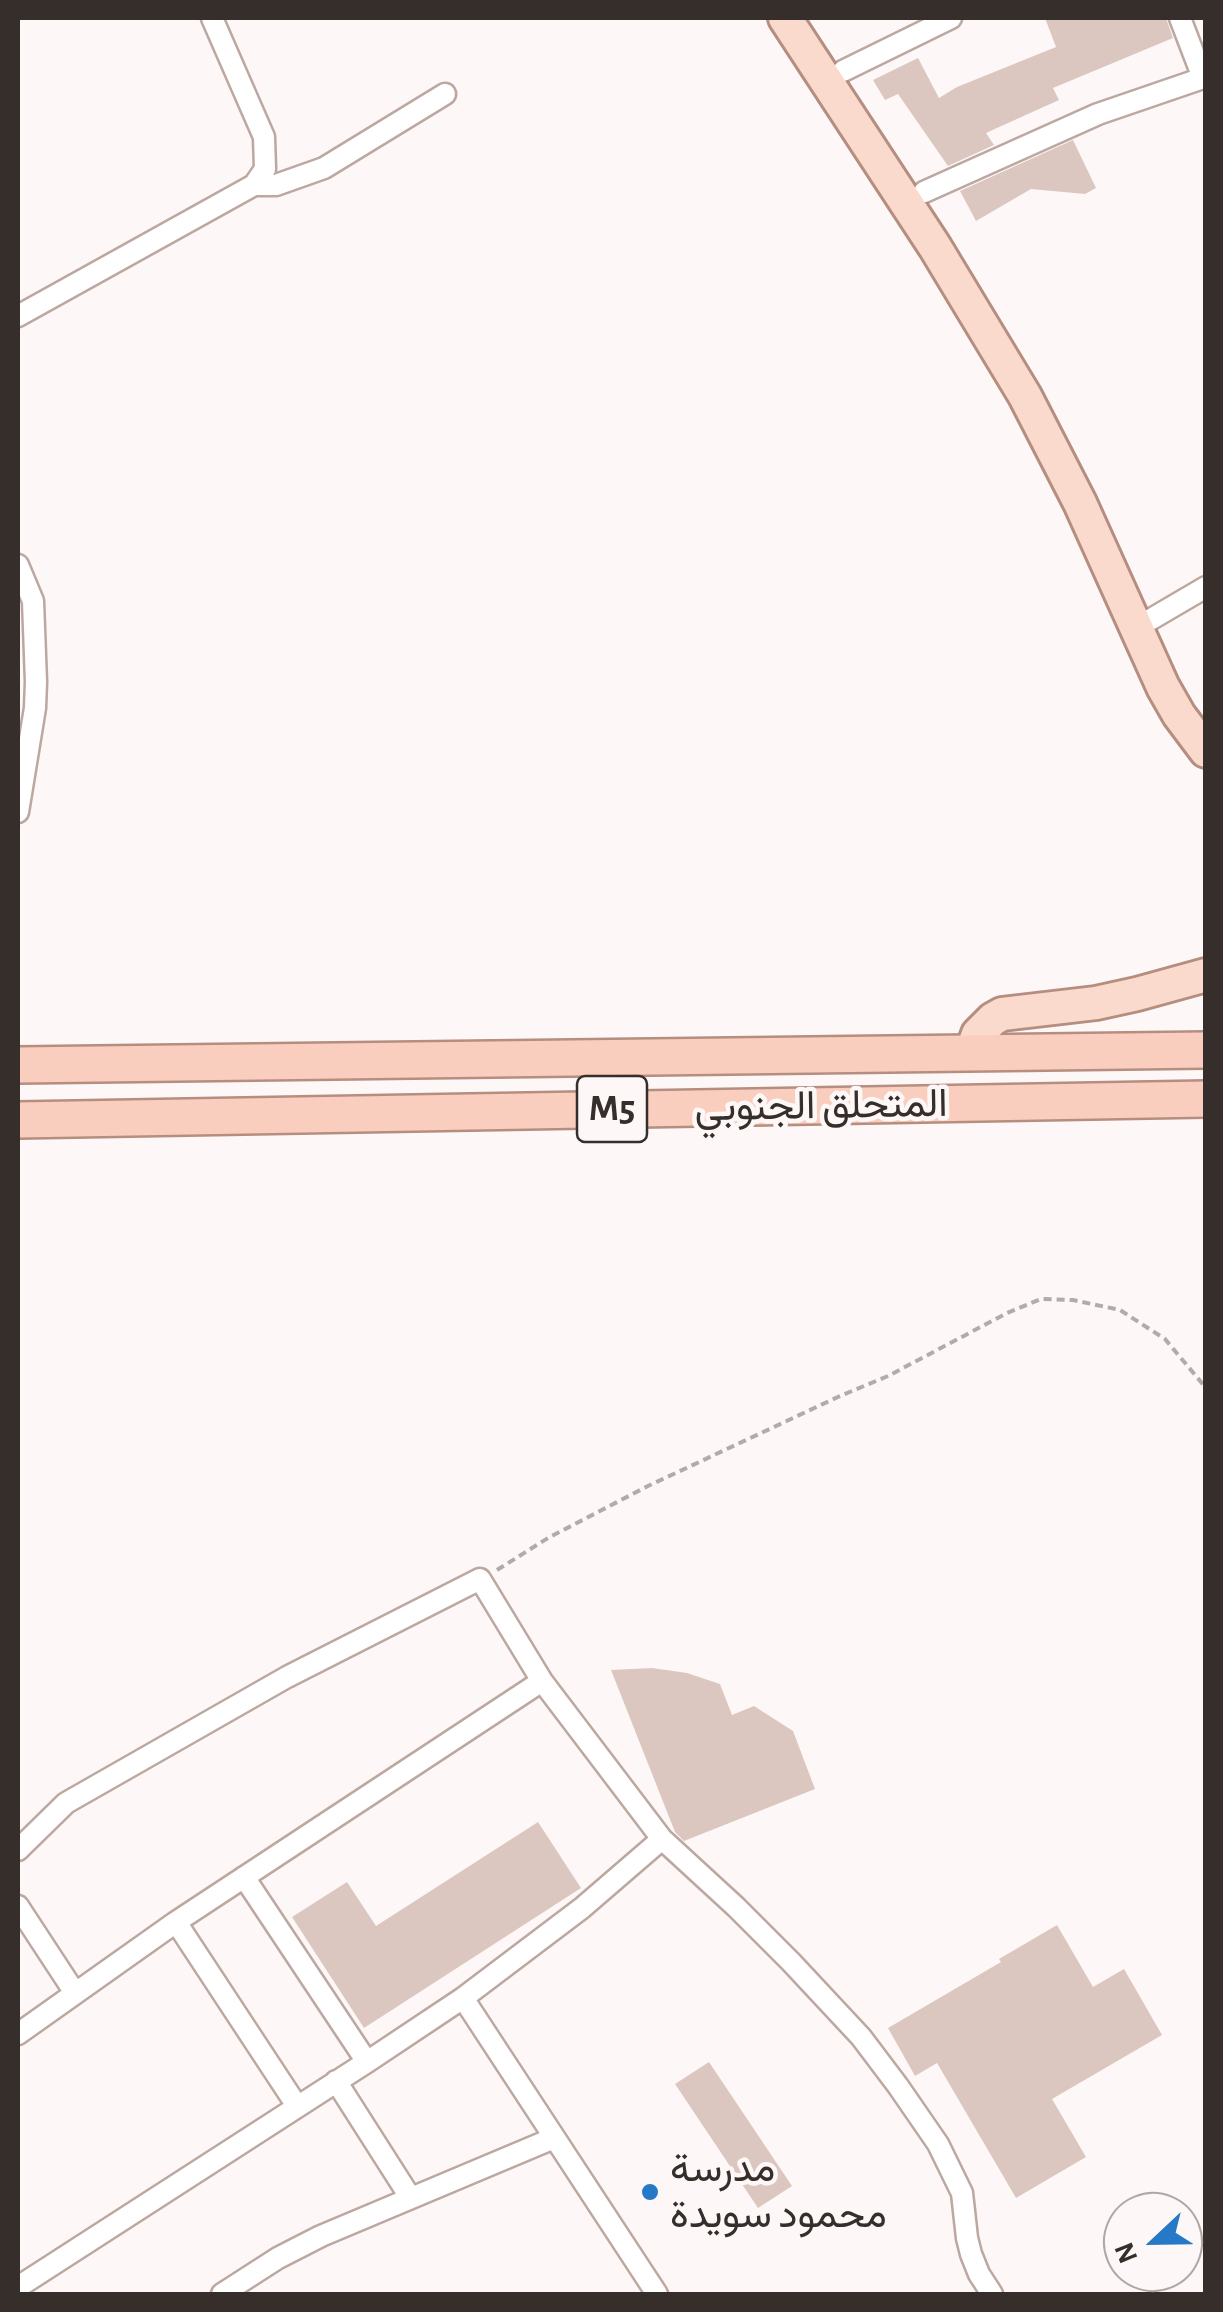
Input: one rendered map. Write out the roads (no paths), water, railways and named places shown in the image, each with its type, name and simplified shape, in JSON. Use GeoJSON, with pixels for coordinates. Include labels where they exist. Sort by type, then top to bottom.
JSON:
{"type":"FeatureCollection","features":[{"type":"Feature","properties":{"kind":"highway","name":"المتحلق الجنوبي"},"geometry":{"type":"LineString","coordinates":[[18,1065],[1206,1050]]}},
{"type":"Feature","properties":{"kind":"highway","name":"المتحلق الجنوبي"},"geometry":{"type":"LineString","coordinates":[[18,1120],[1206,1099]]}},
{"type":"Feature","properties":{"kind":"main road"},"geometry":{"type":"LineString","coordinates":[[784,18],[934,246],[1026,396],[1144,623]]}},
{"type":"Feature","properties":{"kind":"main road"},"geometry":{"type":"LineString","coordinates":[[806,18],[924,192],[1038,383],[1090,482],[1144,623],[1163,687],[1206,751]]}},
{"type":"Feature","properties":{"kind":"main road"},"geometry":{"type":"LineString","coordinates":[[970,1053],[978,1034],[1002,1014],[1138,994],[1206,974]]}},
{"type":"Feature","properties":{"kind":"street"},"geometry":{"type":"LineString","coordinates":[[18,316],[254,185],[266,169],[264,136],[212,18]]}},
{"type":"Feature","properties":{"kind":"street"},"geometry":{"type":"LineString","coordinates":[[843,71],[919,24],[951,18]]}},
{"type":"Feature","properties":{"kind":"street"},"geometry":{"type":"LineString","coordinates":[[924,192],[1098,114],[1204,78],[1180,18]]}},
{"type":"Feature","properties":{"kind":"street"},"geometry":{"type":"LineString","coordinates":[[254,185],[276,185],[324,168],[445,94]]}},
{"type":"Feature","properties":{"kind":"street"},"geometry":{"type":"LineString","coordinates":[[18,565],[33,601],[36,682],[18,812]]}},
{"type":"Feature","properties":{"kind":"street"},"geometry":{"type":"LineString","coordinates":[[1144,623],[1206,587]]}},
{"type":"Feature","properties":{"kind":"street"},"geometry":{"type":"LineString","coordinates":[[18,1850],[66,1803],[287,1677],[480,1579],[542,1681],[662,1839],[792,1962],[862,2037],[898,2086],[938,2144],[962,2193],[971,2254],[992,2294]]}},
{"type":"Feature","properties":{"kind":"street"},"geometry":{"type":"LineString","coordinates":[[18,2034],[176,1922],[542,1681]]}},
{"type":"Feature","properties":{"kind":"street"},"geometry":{"type":"LineString","coordinates":[[18,2286],[463,1998],[582,1908],[662,1839]]}},
{"type":"Feature","properties":{"kind":"street"},"geometry":{"type":"LineString","coordinates":[[244,1877],[367,2062]]}},
{"type":"Feature","properties":{"kind":"street"},"geometry":{"type":"LineString","coordinates":[[18,1906],[75,1993]]}},
{"type":"Feature","properties":{"kind":"street"},"geometry":{"type":"LineString","coordinates":[[176,1922],[297,2106]]}},
{"type":"Feature","properties":{"kind":"street"},"geometry":{"type":"LineString","coordinates":[[463,1998],[656,2294]]}},
{"type":"Feature","properties":{"kind":"street"},"geometry":{"type":"LineString","coordinates":[[336,2081],[410,2197]]}},
{"type":"Feature","properties":{"kind":"street"},"geometry":{"type":"LineString","coordinates":[[222,2294],[321,2236],[554,2138]]}},
{"type":"Feature","properties":{"kind":"place","name":"مدرسة محمود سويدة"},"geometry":{"type":"Point","coordinates":[650,2192]}}]}
